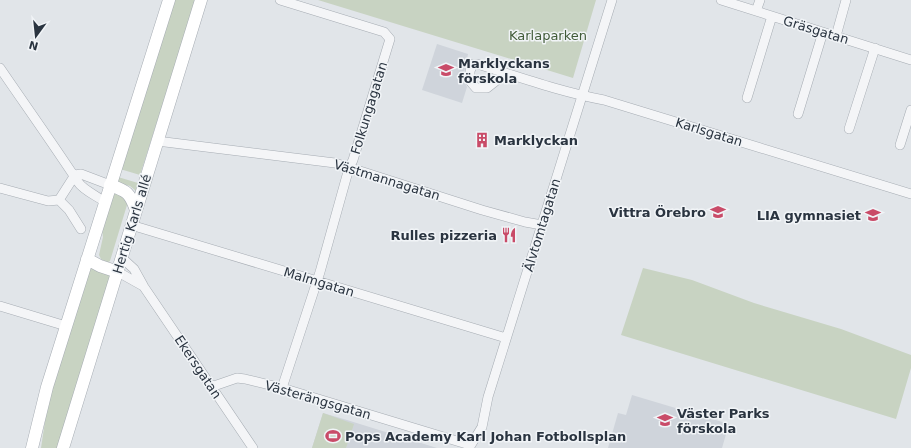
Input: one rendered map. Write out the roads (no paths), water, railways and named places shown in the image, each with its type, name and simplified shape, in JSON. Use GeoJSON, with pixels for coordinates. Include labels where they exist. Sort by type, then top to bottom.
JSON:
{"type":"FeatureCollection","features":[{"type":"Feature","properties":{"kind":"main road"},"geometry":{"type":"LineString","coordinates":[[32,448],[47,386],[170,0]]}},
{"type":"Feature","properties":{"kind":"main road","name":"Hertig Karls allé"},"geometry":{"type":"LineString","coordinates":[[63,448],[201,0]]}},
{"type":"Feature","properties":{"kind":"main road"},"geometry":{"type":"LineString","coordinates":[[110,185],[122,189],[131,196],[136,210]]}},
{"type":"Feature","properties":{"kind":"main road"},"geometry":{"type":"LineString","coordinates":[[87,259],[100,266],[118,272]]}},
{"type":"Feature","properties":{"kind":"street","name":"Folkungagatan"},"geometry":{"type":"LineString","coordinates":[[280,0],[386,34],[390,39],[282,388]]}},
{"type":"Feature","properties":{"kind":"street","name":"Älvtomtagatan"},"geometry":{"type":"LineString","coordinates":[[470,447],[482,427],[488,397],[612,0]]}},
{"type":"Feature","properties":{"kind":"street","name":"Gräsgatan"},"geometry":{"type":"LineString","coordinates":[[721,0],[911,60]]}},
{"type":"Feature","properties":{"kind":"street"},"geometry":{"type":"LineString","coordinates":[[756,11],[760,0]]}},
{"type":"Feature","properties":{"kind":"street"},"geometry":{"type":"LineString","coordinates":[[836,36],[846,0]]}},
{"type":"Feature","properties":{"kind":"street"},"geometry":{"type":"LineString","coordinates":[[747,98],[772,16]]}},
{"type":"Feature","properties":{"kind":"street"},"geometry":{"type":"LineString","coordinates":[[798,114],[823,32]]}},
{"type":"Feature","properties":{"kind":"street"},"geometry":{"type":"LineString","coordinates":[[849,129],[874,48]]}},
{"type":"Feature","properties":{"kind":"street"},"geometry":{"type":"LineString","coordinates":[[0,68],[60,157],[75,175],[78,183],[105,202]]}},
{"type":"Feature","properties":{"kind":"street","name":"Karlsgatan"},"geometry":{"type":"LineString","coordinates":[[506,73],[582,96],[604,100],[911,194]]}},
{"type":"Feature","properties":{"kind":"street"},"geometry":{"type":"LineString","coordinates":[[900,145],[911,110]]}},
{"type":"Feature","properties":{"kind":"street","name":"Västmannagatan"},"geometry":{"type":"LineString","coordinates":[[157,141],[335,163],[482,210],[542,225]]}},
{"type":"Feature","properties":{"kind":"street"},"geometry":{"type":"LineString","coordinates":[[58,200],[75,175],[81,174],[110,185]]}},
{"type":"Feature","properties":{"kind":"street"},"geometry":{"type":"LineString","coordinates":[[0,188],[48,201],[58,200],[69,210],[81,228]]}},
{"type":"Feature","properties":{"kind":"street","name":"Malmgatan"},"geometry":{"type":"LineString","coordinates":[[132,225],[506,338]]}},
{"type":"Feature","properties":{"kind":"street","name":"Ekersgatan"},"geometry":{"type":"LineString","coordinates":[[122,258],[134,269],[144,287],[253,448]]}},
{"type":"Feature","properties":{"kind":"street","name":"Ekersgatan"},"geometry":{"type":"LineString","coordinates":[[118,272],[144,287]]}},
{"type":"Feature","properties":{"kind":"street"},"geometry":{"type":"LineString","coordinates":[[0,306],[66,326]]}},
{"type":"Feature","properties":{"kind":"street","name":"Västerängsgatan"},"geometry":{"type":"LineString","coordinates":[[211,387],[237,378],[282,388],[470,447]]}},
{"type":"Feature","properties":{"kind":"place","name":"Marklyckans förskola"},"geometry":{"type":"Point","coordinates":[446,70]}},
{"type":"Feature","properties":{"kind":"place","name":"Marklyckan"},"geometry":{"type":"Point","coordinates":[482,140]}},
{"type":"Feature","properties":{"kind":"place","name":"Vittra Örebro"},"geometry":{"type":"Point","coordinates":[718,212]}},
{"type":"Feature","properties":{"kind":"place","name":"LIA gymnasiet"},"geometry":{"type":"Point","coordinates":[873,215]}},
{"type":"Feature","properties":{"kind":"place","name":"Rulles pizzeria"},"geometry":{"type":"Point","coordinates":[509,235]}},
{"type":"Feature","properties":{"kind":"place","name":"Väster Parks förskola"},"geometry":{"type":"Point","coordinates":[665,420]}},
{"type":"Feature","properties":{"kind":"place","name":"Pops Academy Karl Johan Fotbollsplan"},"geometry":{"type":"Point","coordinates":[333,436]}},
{"type":"Feature","properties":{"kind":"park label","name":"Karlaparken"},"geometry":{"type":"Point","coordinates":[548,35]}}]}
